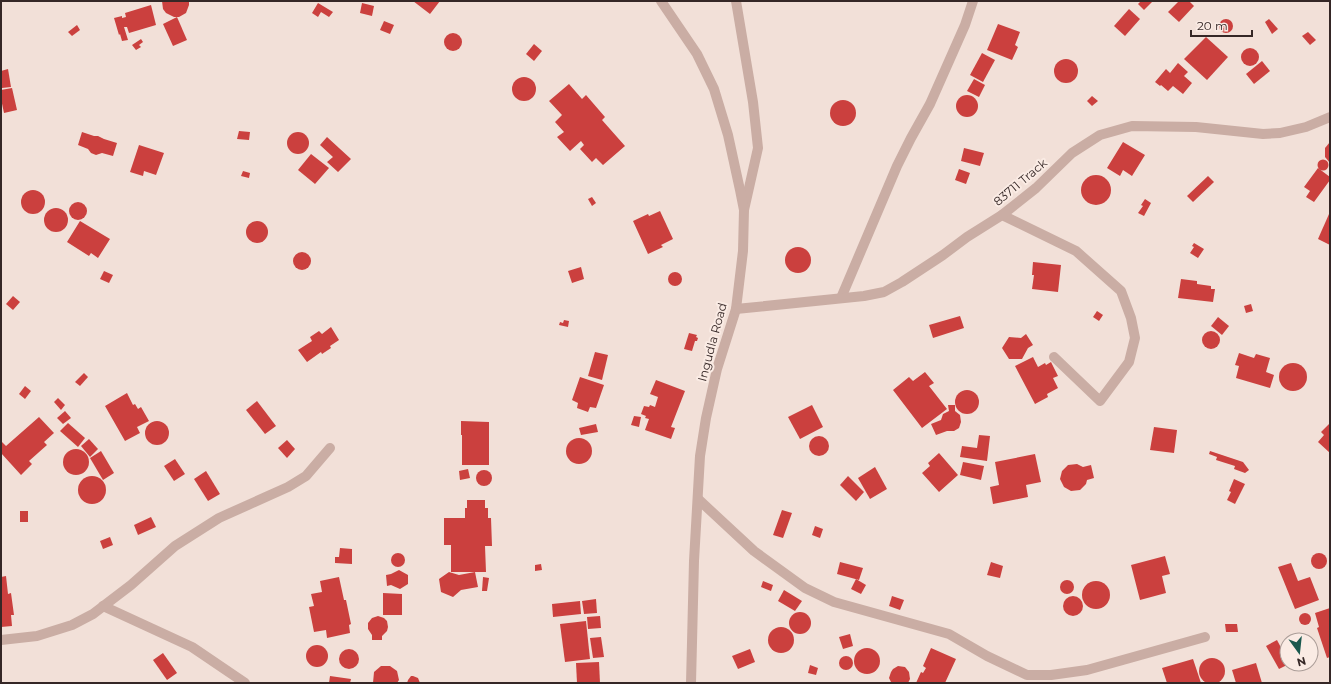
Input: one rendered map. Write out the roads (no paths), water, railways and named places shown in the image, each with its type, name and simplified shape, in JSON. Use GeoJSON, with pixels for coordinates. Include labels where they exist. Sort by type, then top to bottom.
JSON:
{"type":"FeatureCollection","features":[{"type":"Feature","properties":{"kind":"street","name":"Ingudla Road"},"geometry":{"type":"LineString","coordinates":[[661,1],[697,54],[714,89],[728,135],[744,210],[743,251],[736,309],[717,369],[706,418],[700,456],[694,561],[691,683]]}},
{"type":"Feature","properties":{"kind":"street"},"geometry":{"type":"LineString","coordinates":[[736,1],[753,102],[758,148],[744,210]]}},
{"type":"Feature","properties":{"kind":"street"},"geometry":{"type":"LineString","coordinates":[[841,298],[897,166],[930,104],[965,25],[973,1]]}},
{"type":"Feature","properties":{"kind":"street","name":"83711 Track"},"geometry":{"type":"LineString","coordinates":[[736,309],[864,296],[884,292],[902,282],[967,237],[1002,215],[1036,188],[1072,153],[1100,135],[1132,126],[1196,127],[1263,134],[1280,133],[1306,127],[1330,117]]}},
{"type":"Feature","properties":{"kind":"street"},"geometry":{"type":"LineString","coordinates":[[1002,215],[1076,251],[1121,291],[1131,318],[1135,338],[1129,362],[1100,400],[1054,357]]}},
{"type":"Feature","properties":{"kind":"street"},"geometry":{"type":"LineString","coordinates":[[1,640],[37,636],[72,625],[93,614],[131,585],[175,546],[219,518],[288,487],[306,476],[330,448]]}},
{"type":"Feature","properties":{"kind":"street"},"geometry":{"type":"LineString","coordinates":[[698,499],[754,551],[804,588],[834,602],[949,634],[987,656],[1027,675],[1051,675],[1086,670],[1205,637]]}},
{"type":"Feature","properties":{"kind":"street"},"geometry":{"type":"LineString","coordinates":[[103,606],[192,647],[245,683]]}}]}
